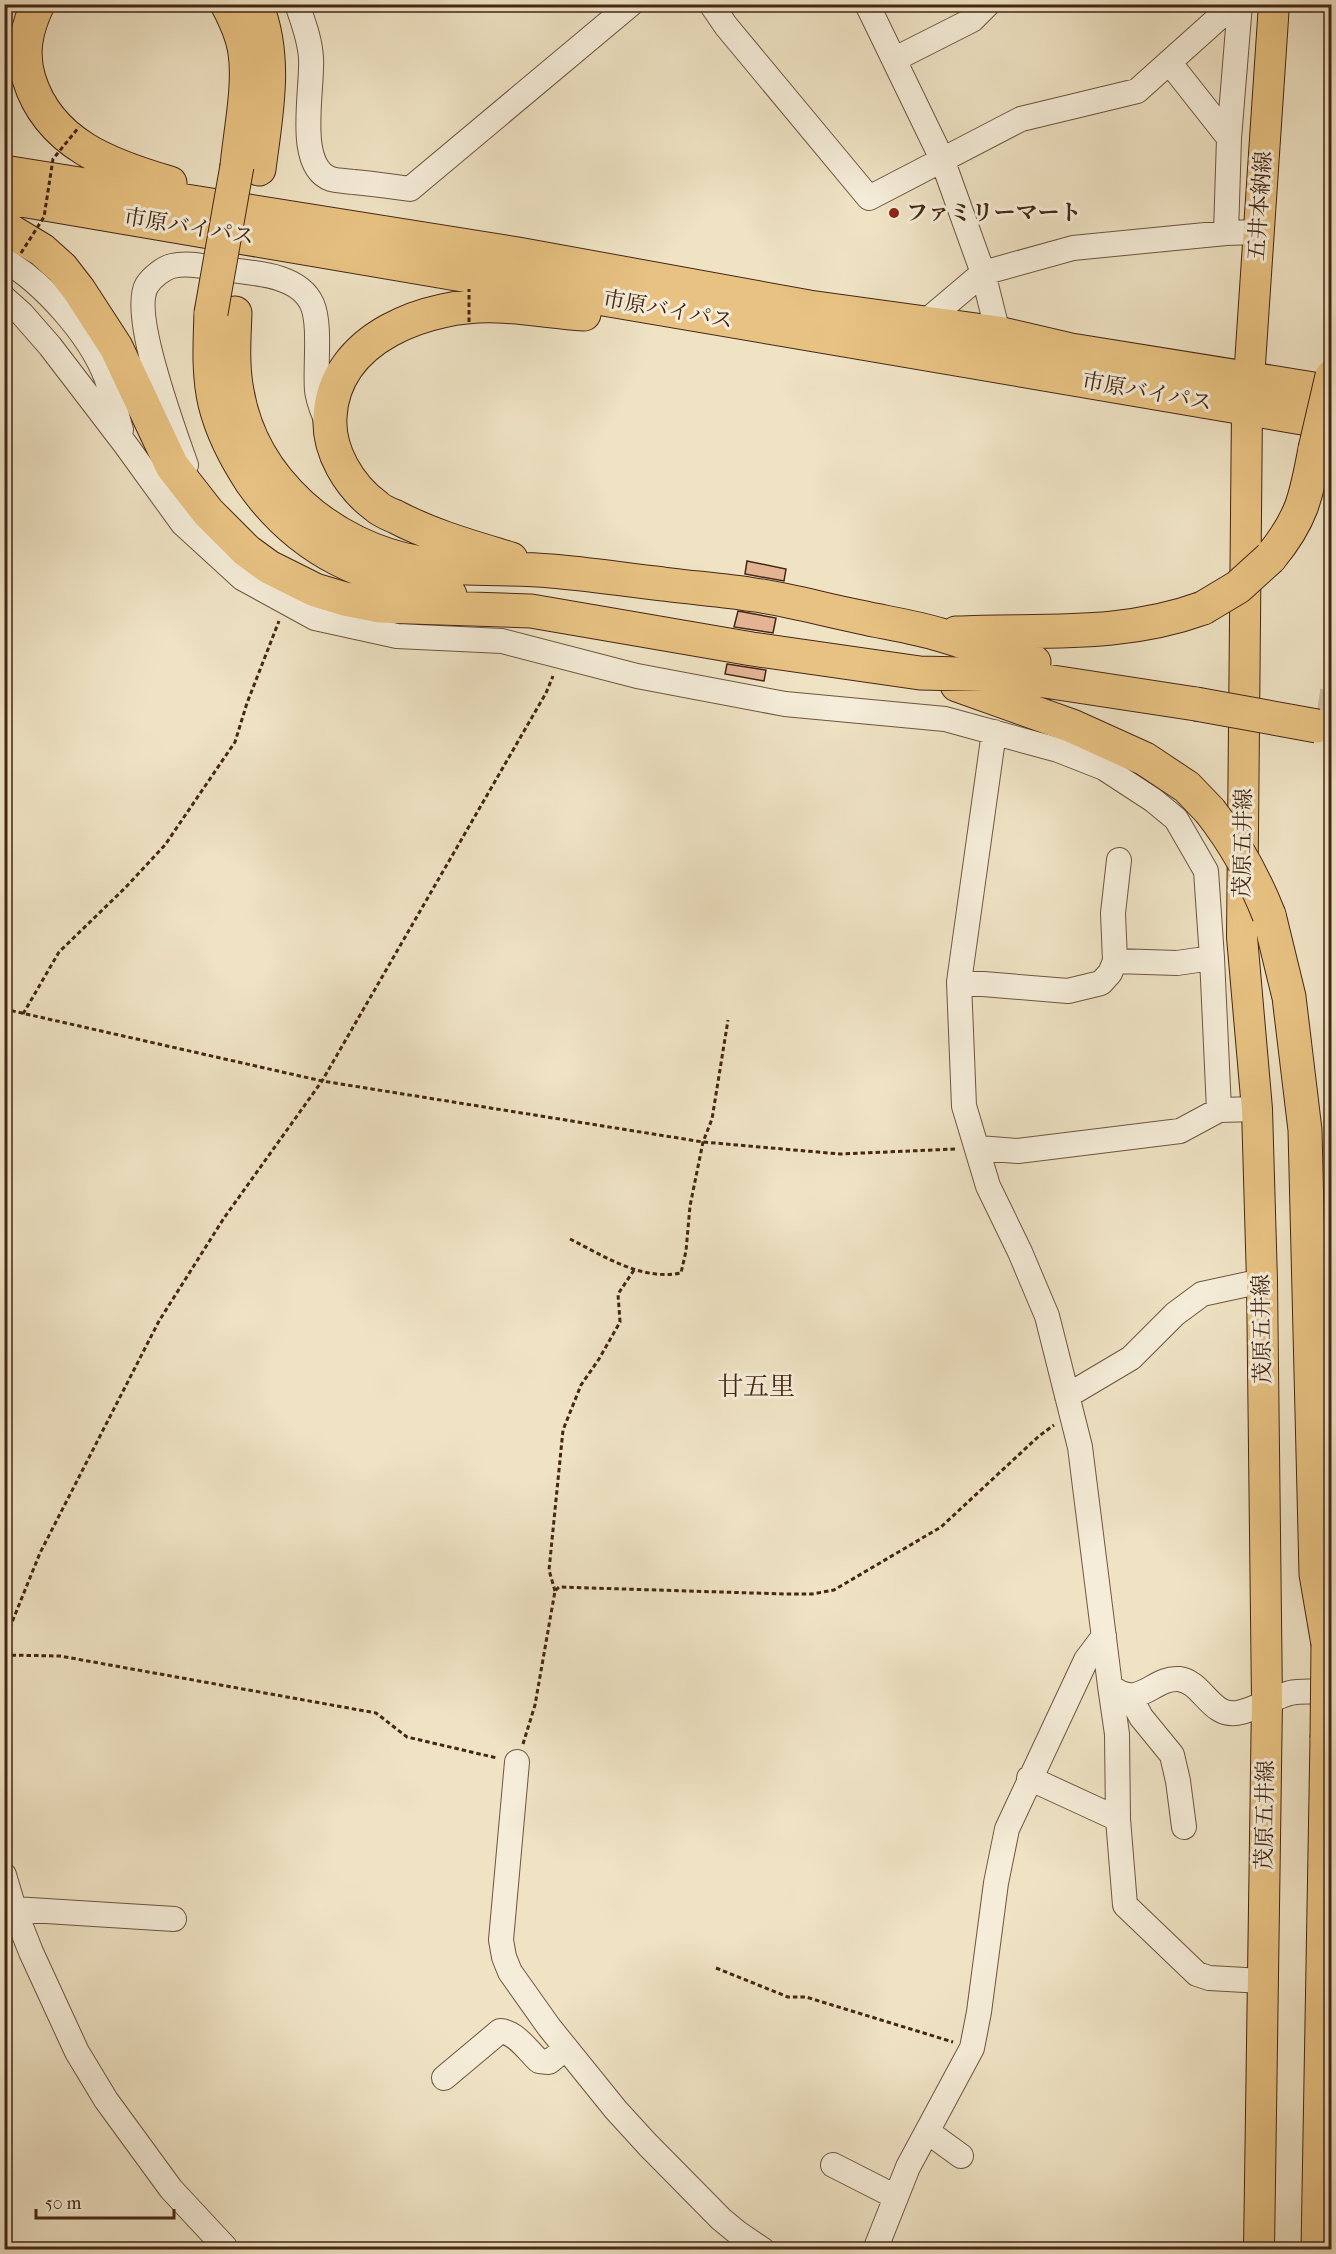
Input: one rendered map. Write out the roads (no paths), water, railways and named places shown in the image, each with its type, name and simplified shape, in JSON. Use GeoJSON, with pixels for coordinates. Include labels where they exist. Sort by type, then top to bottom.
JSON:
{"type":"FeatureCollection","features":[{"type":"Feature","properties":{"kind":"highway"},"geometry":{"type":"LineString","coordinates":[[39,4],[26,34],[24,55],[33,94],[55,127],[71,140],[114,165],[188,189],[222,206]]}},
{"type":"Feature","properties":{"kind":"highway"},"geometry":{"type":"LineString","coordinates":[[227,4],[240,34],[245,53],[248,168]]}},
{"type":"Feature","properties":{"kind":"highway"},"geometry":{"type":"LineString","coordinates":[[256,4],[266,36],[269,88],[248,168],[223,313],[210,343],[215,403],[224,431],[247,476],[264,500],[284,522],[320,550],[342,562],[418,588],[531,611],[752,649],[920,673],[1006,675],[1198,696]]}},
{"type":"Feature","properties":{"kind":"highway","name":"市原バイパス"},"geometry":{"type":"LineString","coordinates":[[4,172],[518,254],[809,307],[998,333],[1249,393],[1323,436]]}},
{"type":"Feature","properties":{"kind":"highway","name":"市原バイパス"},"geometry":{"type":"LineString","coordinates":[[4,196],[505,280],[732,321],[1249,393],[1332,392]]}},
{"type":"Feature","properties":{"kind":"highway"},"geometry":{"type":"LineString","coordinates":[[10,247],[42,250],[62,268],[116,347],[172,466],[208,512],[247,551],[269,567],[315,590],[380,606],[531,611]]}},
{"type":"Feature","properties":{"kind":"highway"},"geometry":{"type":"LineString","coordinates":[[550,571],[416,528],[376,507],[342,468],[333,449],[329,428],[330,402],[336,384],[349,362],[365,346],[388,330],[411,320],[453,310],[496,306],[679,324],[732,321]]}},
{"type":"Feature","properties":{"kind":"highway"},"geometry":{"type":"LineString","coordinates":[[223,313],[237,393],[247,429],[258,451],[287,492],[321,523],[364,546],[419,563],[470,569],[550,571],[755,595],[939,634],[1007,657],[1198,696],[1317,715]]}},
{"type":"Feature","properties":{"kind":"highway"},"geometry":{"type":"LineString","coordinates":[[939,634],[1012,630],[1090,631],[1127,628],[1180,616],[1203,608],[1238,587],[1270,558],[1287,537],[1298,518],[1323,436],[1332,376]]}},
{"type":"Feature","properties":{"kind":"highway"},"geometry":{"type":"LineString","coordinates":[[920,673],[990,695],[1117,745],[1164,770],[1186,787],[1210,811],[1242,857],[1260,891],[1284,969],[1305,1130],[1317,1574],[1328,1644]]}},
{"type":"Feature","properties":{"kind":"highway"},"geometry":{"type":"LineString","coordinates":[[1318,2250],[1332,1407]]}},
{"type":"Feature","properties":{"kind":"main road","name":"五井本納線"},"geometry":{"type":"LineString","coordinates":[[1249,393],[1274,4]]}},
{"type":"Feature","properties":{"kind":"main road","name":"茂原五井線"},"geometry":{"type":"LineString","coordinates":[[1249,393],[1242,937],[1257,1109],[1262,1281],[1267,1701],[1259,2250]]}},
{"type":"Feature","properties":{"kind":"street"},"geometry":{"type":"LineString","coordinates":[[297,4],[306,28],[311,56],[312,82],[308,141],[310,154],[318,170],[331,179],[410,189],[605,12],[631,4]]}},
{"type":"Feature","properties":{"kind":"street"},"geometry":{"type":"LineString","coordinates":[[711,4],[868,198],[1022,119],[1137,91],[1234,4]]}},
{"type":"Feature","properties":{"kind":"street"},"geometry":{"type":"LineString","coordinates":[[867,4],[942,159],[983,273],[998,333]]}},
{"type":"Feature","properties":{"kind":"street"},"geometry":{"type":"LineString","coordinates":[[895,59],[972,20],[988,4]]}},
{"type":"Feature","properties":{"kind":"street"},"geometry":{"type":"LineString","coordinates":[[1227,233],[1229,138],[1240,4]]}},
{"type":"Feature","properties":{"kind":"street"},"geometry":{"type":"LineString","coordinates":[[1169,62],[1229,138]]}},
{"type":"Feature","properties":{"kind":"street"},"geometry":{"type":"LineString","coordinates":[[924,323],[983,273],[1073,248],[1258,232]]}},
{"type":"Feature","properties":{"kind":"street"},"geometry":{"type":"LineString","coordinates":[[10,247],[44,291],[77,326],[106,376],[125,444]]}},
{"type":"Feature","properties":{"kind":"street"},"geometry":{"type":"LineString","coordinates":[[190,491],[186,467],[155,376],[142,303],[147,285],[157,274],[171,266],[194,264],[265,275],[296,286],[306,295],[313,305],[315,317],[317,393],[329,428]]}},
{"type":"Feature","properties":{"kind":"street"},"geometry":{"type":"LineString","coordinates":[[4,298],[22,314],[50,346],[183,524],[242,578],[315,618],[397,636],[502,641],[637,676],[785,704],[945,719],[1059,750],[1104,768],[1153,800],[1176,819],[1206,870],[1219,1110]]}},
{"type":"Feature","properties":{"kind":"street"},"geometry":{"type":"LineString","coordinates":[[994,732],[959,982],[964,1106],[988,1186],[1020,1252],[1047,1316],[1080,1447],[1104,1636],[1120,1691],[1117,1734],[1118,1819],[1125,1905],[1197,1974],[1209,1978],[1263,1981]]}},
{"type":"Feature","properties":{"kind":"street"},"geometry":{"type":"LineString","coordinates":[[959,982],[1068,991],[1101,983],[1110,973],[1115,961],[1113,913],[1119,860]]}},
{"type":"Feature","properties":{"kind":"street"},"geometry":{"type":"LineString","coordinates":[[1115,961],[1177,963],[1212,958]]}},
{"type":"Feature","properties":{"kind":"street"},"geometry":{"type":"LineString","coordinates":[[978,1148],[1018,1151],[1180,1131],[1219,1110],[1257,1109]]}},
{"type":"Feature","properties":{"kind":"street"},"geometry":{"type":"LineString","coordinates":[[1069,1404],[1131,1358],[1181,1309],[1202,1294],[1262,1281]]}},
{"type":"Feature","properties":{"kind":"street"},"geometry":{"type":"LineString","coordinates":[[875,2250],[908,2167],[972,2048],[996,1883],[1007,1829],[1086,1660],[1104,1636]]}},
{"type":"Feature","properties":{"kind":"street"},"geometry":{"type":"LineString","coordinates":[[1120,1691],[1178,1679],[1191,1683],[1214,1706],[1236,1713],[1293,1692],[1332,1692]]}},
{"type":"Feature","properties":{"kind":"street"},"geometry":{"type":"LineString","coordinates":[[1120,1691],[1172,1755],[1184,1827]]}},
{"type":"Feature","properties":{"kind":"street"},"geometry":{"type":"LineString","coordinates":[[517,1762],[501,1940],[510,1972],[567,2049],[648,2145],[721,2219],[764,2250]]}},
{"type":"Feature","properties":{"kind":"street"},"geometry":{"type":"LineString","coordinates":[[1029,1778],[1118,1819]]}},
{"type":"Feature","properties":{"kind":"street"},"geometry":{"type":"LineString","coordinates":[[4,1875],[14,1909],[48,1993],[77,2052],[106,2100],[171,2189],[225,2247]]}},
{"type":"Feature","properties":{"kind":"street"},"geometry":{"type":"LineString","coordinates":[[14,1909],[174,1919]]}},
{"type":"Feature","properties":{"kind":"street"},"geometry":{"type":"LineString","coordinates":[[444,2078],[500,2031],[506,2031],[514,2036],[539,2061],[549,2062],[567,2049]]}},
{"type":"Feature","properties":{"kind":"street"},"geometry":{"type":"LineString","coordinates":[[928,2132],[961,2156]]}},
{"type":"Feature","properties":{"kind":"street"},"geometry":{"type":"LineString","coordinates":[[833,2165],[896,2197]]}},
{"type":"Feature","properties":{"kind":"tunnel"},"geometry":{"type":"LineString","coordinates":[[1318,705],[1332,707]]}},
{"type":"Feature","properties":{"kind":"place","name":"ファミリーマート"},"geometry":{"type":"Point","coordinates":[894,213]}},
{"type":"Feature","properties":{"kind":"district","name":"廿五里"},"geometry":{"type":"Point","coordinates":[756,1386]}}]}
